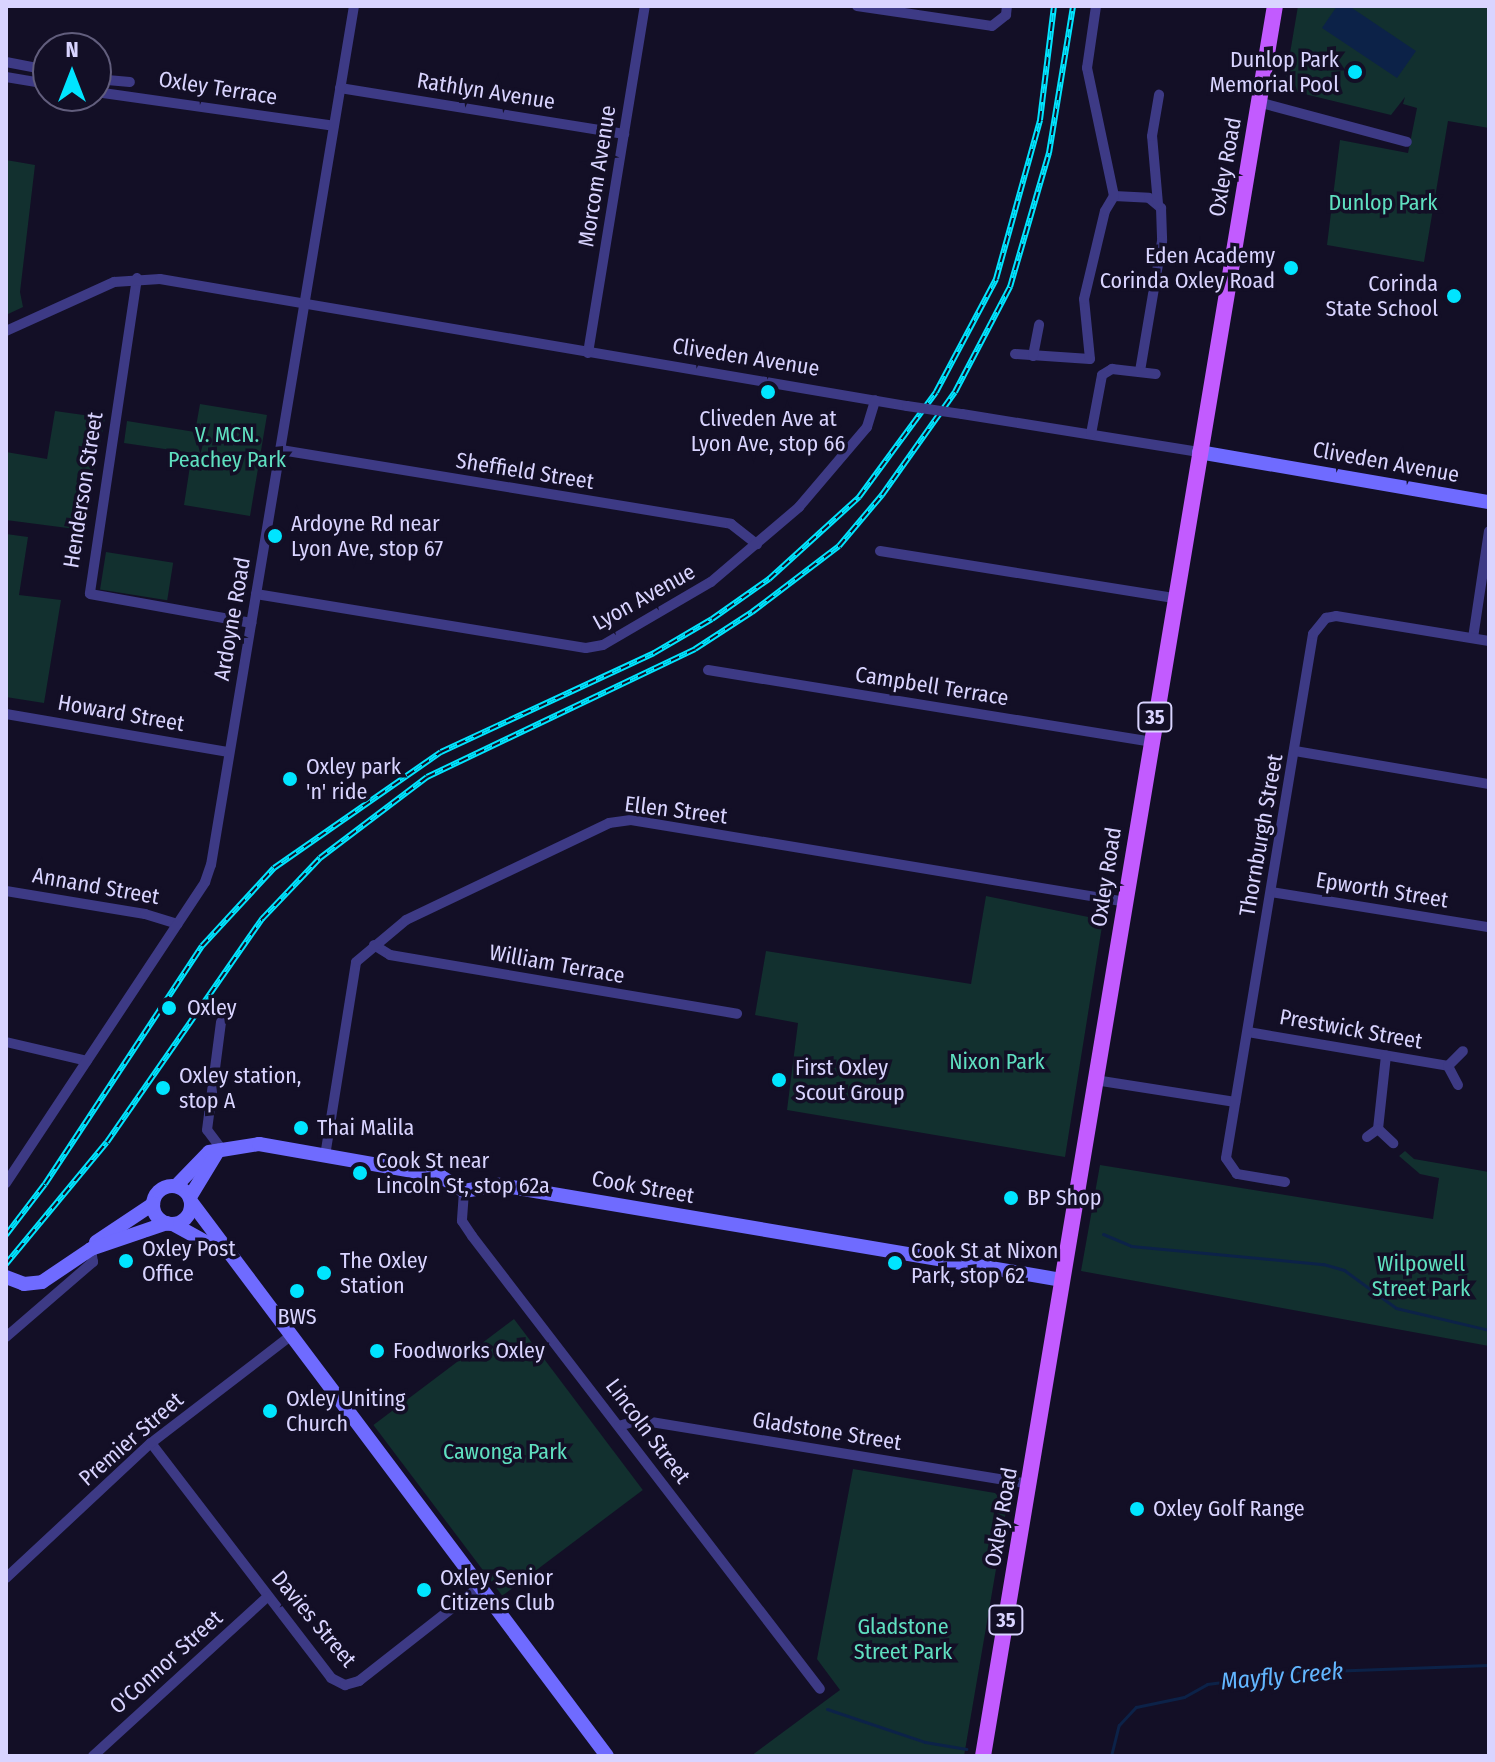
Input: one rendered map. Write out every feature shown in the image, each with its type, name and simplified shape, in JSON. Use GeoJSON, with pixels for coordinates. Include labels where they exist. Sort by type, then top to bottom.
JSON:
{"type":"FeatureCollection","features":[{"type":"Feature","properties":{"kind":"main road","name":"Oxley Road"},"geometry":{"type":"LineString","coordinates":[[983,1756],[1275,6]]}},
{"type":"Feature","properties":{"kind":"street","name":"Ardoyne Road"},"geometry":{"type":"LineString","coordinates":[[6,1183],[177,924],[211,865],[354,6]]}},
{"type":"Feature","properties":{"kind":"street","name":"Morcom Avenue"},"geometry":{"type":"LineString","coordinates":[[588,353],[645,6]]}},
{"type":"Feature","properties":{"kind":"street"},"geometry":{"type":"LineString","coordinates":[[857,6],[979,26],[998,23],[1007,6]]}},
{"type":"Feature","properties":{"kind":"street"},"geometry":{"type":"LineString","coordinates":[[1091,434],[1102,375],[1090,359],[1084,299],[1105,211],[1114,196],[1087,68],[1096,6]]}},
{"type":"Feature","properties":{"kind":"street"},"geometry":{"type":"LineString","coordinates":[[6,62],[32,67]]}},
{"type":"Feature","properties":{"kind":"street"},"geometry":{"type":"LineString","coordinates":[[6,77],[32,81]]}},
{"type":"Feature","properties":{"kind":"street","name":"Oxley Terrace"},"geometry":{"type":"LineString","coordinates":[[112,84],[130,82]]}},
{"type":"Feature","properties":{"kind":"street","name":"Oxley Terrace"},"geometry":{"type":"LineString","coordinates":[[112,88],[334,126]]}},
{"type":"Feature","properties":{"kind":"street","name":"Rathlyn Avenue"},"geometry":{"type":"LineString","coordinates":[[340,88],[624,134]]}},
{"type":"Feature","properties":{"kind":"street"},"geometry":{"type":"LineString","coordinates":[[1140,371],[1163,227],[1152,136],[1159,95]]}},
{"type":"Feature","properties":{"kind":"street"},"geometry":{"type":"LineString","coordinates":[[1258,102],[1407,142]]}},
{"type":"Feature","properties":{"kind":"street"},"geometry":{"type":"LineString","coordinates":[[1114,196],[1158,204]]}},
{"type":"Feature","properties":{"kind":"street","name":"Cliveden Avenue"},"geometry":{"type":"LineString","coordinates":[[6,331],[114,282],[137,278],[1489,502]]}},
{"type":"Feature","properties":{"kind":"street","name":"Henderson Street"},"geometry":{"type":"LineString","coordinates":[[137,278],[89,590],[98,598],[251,623]]}},
{"type":"Feature","properties":{"kind":"street"},"geometry":{"type":"LineString","coordinates":[[1033,356],[1039,325]]}},
{"type":"Feature","properties":{"kind":"street"},"geometry":{"type":"LineString","coordinates":[[1015,354],[1090,359]]}},
{"type":"Feature","properties":{"kind":"street"},"geometry":{"type":"LineString","coordinates":[[1102,375],[1112,369],[1156,374]]}},
{"type":"Feature","properties":{"kind":"street","name":"Lyon Avenue"},"geometry":{"type":"LineString","coordinates":[[256,594],[586,648],[603,645],[682,603],[757,544],[826,480],[867,427],[875,400]]}},
{"type":"Feature","properties":{"kind":"street","name":"Sheffield Street"},"geometry":{"type":"LineString","coordinates":[[281,450],[731,524],[757,544]]}},
{"type":"Feature","properties":{"kind":"street"},"geometry":{"type":"LineString","coordinates":[[1473,638],[1489,531]]}},
{"type":"Feature","properties":{"kind":"street"},"geometry":{"type":"LineString","coordinates":[[880,551],[1175,598]]}},
{"type":"Feature","properties":{"kind":"street","name":"Thornburgh Street"},"geometry":{"type":"LineString","coordinates":[[1285,1182],[1237,1174],[1229,1167],[1235,1102],[1313,634],[1326,618],[1489,641]]}},
{"type":"Feature","properties":{"kind":"street","name":"Campbell Terrace"},"geometry":{"type":"LineString","coordinates":[[708,670],[1151,742]]}},
{"type":"Feature","properties":{"kind":"street","name":"Howard Street"},"geometry":{"type":"LineString","coordinates":[[6,714],[229,752]]}},
{"type":"Feature","properties":{"kind":"street"},"geometry":{"type":"LineString","coordinates":[[1295,751],[1489,784]]}},
{"type":"Feature","properties":{"kind":"street","name":"Ellen Street"},"geometry":{"type":"LineString","coordinates":[[325,1156],[353,970],[374,945],[406,920],[620,821],[1124,902]]}},
{"type":"Feature","properties":{"kind":"street","name":"Annand Street"},"geometry":{"type":"LineString","coordinates":[[6,891],[145,914],[177,924]]}},
{"type":"Feature","properties":{"kind":"street","name":"Epworth Street"},"geometry":{"type":"LineString","coordinates":[[1271,892],[1489,927]]}},
{"type":"Feature","properties":{"kind":"street","name":"William Terrace"},"geometry":{"type":"LineString","coordinates":[[374,945],[390,955],[737,1014]]}},
{"type":"Feature","properties":{"kind":"street"},"geometry":{"type":"LineString","coordinates":[[220,1147],[207,1130],[221,1022]]}},
{"type":"Feature","properties":{"kind":"street","name":"Prestwick Street"},"geometry":{"type":"LineString","coordinates":[[1248,1032],[1448,1066]]}},
{"type":"Feature","properties":{"kind":"street"},"geometry":{"type":"LineString","coordinates":[[6,1042],[87,1061]]}},
{"type":"Feature","properties":{"kind":"street","name":"Prestwick Street"},"geometry":{"type":"LineString","coordinates":[[1448,1066],[1463,1051]]}},
{"type":"Feature","properties":{"kind":"street"},"geometry":{"type":"LineString","coordinates":[[1367,1137],[1378,1129],[1386,1055]]}},
{"type":"Feature","properties":{"kind":"street","name":"Prestwick Street"},"geometry":{"type":"LineString","coordinates":[[1448,1066],[1458,1085]]}},
{"type":"Feature","properties":{"kind":"street"},"geometry":{"type":"LineString","coordinates":[[1095,1080],[1235,1102]]}},
{"type":"Feature","properties":{"kind":"street"},"geometry":{"type":"LineString","coordinates":[[1378,1129],[1393,1143]]}},
{"type":"Feature","properties":{"kind":"street"},"geometry":{"type":"LineString","coordinates":[[6,1337],[93,1262],[91,1249],[100,1237],[153,1204],[163,1188],[176,1186],[200,1158],[220,1147],[259,1144],[440,1176],[464,1191]]}},
{"type":"Feature","properties":{"kind":"street"},"geometry":{"type":"LineString","coordinates":[[6,1277],[24,1284],[42,1282],[91,1249],[189,1215],[191,1200],[220,1147]]}},
{"type":"Feature","properties":{"kind":"street","name":"Cook Street"},"geometry":{"type":"LineString","coordinates":[[464,1191],[499,1185],[1062,1280]]}},
{"type":"Feature","properties":{"kind":"street"},"geometry":{"type":"LineString","coordinates":[[176,1186],[191,1200],[235,1267],[607,1756]]}},
{"type":"Feature","properties":{"kind":"street","name":"Lincoln Street"},"geometry":{"type":"LineString","coordinates":[[464,1191],[462,1221],[472,1236],[820,1689]]}},
{"type":"Feature","properties":{"kind":"street"},"geometry":{"type":"LineString","coordinates":[[153,1204],[156,1216],[202,1237],[235,1267]]}},
{"type":"Feature","properties":{"kind":"street","name":"Premier Street"},"geometry":{"type":"LineString","coordinates":[[6,1578],[151,1443],[289,1337]]}},
{"type":"Feature","properties":{"kind":"street","name":"Gladstone Street"},"geometry":{"type":"LineString","coordinates":[[619,1426],[639,1420],[1029,1484]]}},
{"type":"Feature","properties":{"kind":"street","name":"Davies Street"},"geometry":{"type":"LineString","coordinates":[[151,1443],[331,1678],[345,1685],[359,1681],[479,1587]]}},
{"type":"Feature","properties":{"kind":"street","name":"O'Connor Street"},"geometry":{"type":"LineString","coordinates":[[93,1756],[267,1597]]}},
{"type":"Feature","properties":{"kind":"green space","name":"Dunlop Park"},"geometry":{"type":"Polygon","coordinates":[[[1298,6],[1489,6],[1489,128],[1448,121],[1424,262],[1327,245],[1340,140],[1408,153],[1417,108],[1403,104],[1405,97],[1391,115],[1284,89],[1298,6]]]}},
{"type":"Feature","properties":{"kind":"green space"},"geometry":{"type":"Polygon","coordinates":[[[6,160],[35,165],[20,292],[23,307],[6,315],[6,160]]]}},
{"type":"Feature","properties":{"kind":"green space","name":"V. MCN. Peachey Park"},"geometry":{"type":"Polygon","coordinates":[[[200,404],[267,415],[250,516],[184,505],[192,453],[124,443],[127,421],[195,432],[200,404]]]}},
{"type":"Feature","properties":{"kind":"green space"},"geometry":{"type":"Polygon","coordinates":[[[55,411],[105,418],[83,530],[6,520],[6,452],[47,459],[55,411]]]}},
{"type":"Feature","properties":{"kind":"green space"},"geometry":{"type":"Polygon","coordinates":[[[6,534],[28,537],[19,595],[61,600],[44,703],[6,697],[6,534]]]}},
{"type":"Feature","properties":{"kind":"green space"},"geometry":{"type":"Polygon","coordinates":[[[106,552],[173,563],[167,600],[100,590],[106,552]]]}},
{"type":"Feature","properties":{"kind":"green space","name":"Nixon Park"},"geometry":{"type":"Polygon","coordinates":[[[986,896],[1103,920],[1065,1157],[787,1110],[798,1023],[755,1015],[766,951],[971,984],[986,896]]]}},
{"type":"Feature","properties":{"kind":"green space","name":"Wilpowell Street Park"},"geometry":{"type":"Polygon","coordinates":[[[1405,1151],[1414,1159],[1489,1172],[1489,1346],[1081,1271],[1100,1165],[1433,1219],[1439,1178],[1420,1174],[1399,1156],[1405,1151]]]}},
{"type":"Feature","properties":{"kind":"green space","name":"Cawonga Park"},"geometry":{"type":"Polygon","coordinates":[[[514,1319],[643,1490],[502,1596],[373,1425],[514,1319]]]}},
{"type":"Feature","properties":{"kind":"green space","name":"Gladstone Street Park"},"geometry":{"type":"Polygon","coordinates":[[[853,1469],[995,1493],[1007,1505],[964,1756],[751,1756],[840,1690],[817,1659],[853,1469]]]}},
{"type":"Feature","properties":{"kind":"water"},"geometry":{"type":"Polygon","coordinates":[[[1337,6],[1349,6],[1416,51],[1397,78],[1322,28],[1337,6]]]}},
{"type":"Feature","properties":{"kind":"waterway"},"geometry":{"type":"LineString","coordinates":[[1103,1234],[1131,1246],[1323,1264],[1344,1270],[1396,1308],[1489,1330]]}},
{"type":"Feature","properties":{"kind":"waterway","name":"Mayfly Creek"},"geometry":{"type":"LineString","coordinates":[[1111,1756],[1119,1725],[1136,1707],[1184,1697],[1207,1684],[1301,1672],[1489,1665]]}},
{"type":"Feature","properties":{"kind":"waterway"},"geometry":{"type":"LineString","coordinates":[[827,1709],[925,1742],[966,1749]]}},
{"type":"Feature","properties":{"kind":"railway"},"geometry":{"type":"LineString","coordinates":[[6,1235],[45,1184],[202,946],[274,868],[441,752],[654,653],[712,619],[769,579],[859,497],[936,392],[996,279],[1040,120],[1054,6]]}},
{"type":"Feature","properties":{"kind":"railway"},"geometry":{"type":"LineString","coordinates":[[6,1264],[107,1142],[262,919],[320,858],[427,777],[695,649],[752,612],[839,546],[882,495],[955,392],[1010,287],[1049,153],[1073,6]]}},
{"type":"Feature","properties":{"kind":"place","name":"Dunlop Park Memorial Pool"},"geometry":{"type":"Point","coordinates":[1355,72]}},
{"type":"Feature","properties":{"kind":"place","name":"Eden Academy Corinda Oxley Road"},"geometry":{"type":"Point","coordinates":[1291,268]}},
{"type":"Feature","properties":{"kind":"place","name":"Corinda State School"},"geometry":{"type":"Point","coordinates":[1454,296]}},
{"type":"Feature","properties":{"kind":"place","name":"Cliveden Ave at Lyon Ave, stop 66"},"geometry":{"type":"Point","coordinates":[768,392]}},
{"type":"Feature","properties":{"kind":"place","name":"Ardoyne Rd near Lyon Ave, stop 67"},"geometry":{"type":"Point","coordinates":[275,536]}},
{"type":"Feature","properties":{"kind":"place","name":"Oxley park 'n' ride"},"geometry":{"type":"Point","coordinates":[290,779]}},
{"type":"Feature","properties":{"kind":"place","name":"Oxley"},"geometry":{"type":"Point","coordinates":[169,1008]}},
{"type":"Feature","properties":{"kind":"place","name":"First Oxley Scout Group"},"geometry":{"type":"Point","coordinates":[779,1080]}},
{"type":"Feature","properties":{"kind":"place","name":"Oxley station, stop A"},"geometry":{"type":"Point","coordinates":[163,1088]}},
{"type":"Feature","properties":{"kind":"place","name":"Thai Malila"},"geometry":{"type":"Point","coordinates":[301,1128]}},
{"type":"Feature","properties":{"kind":"place","name":"Cook St near Lincoln St, stop 62a"},"geometry":{"type":"Point","coordinates":[360,1173]}},
{"type":"Feature","properties":{"kind":"place","name":"BP Shop"},"geometry":{"type":"Point","coordinates":[1011,1198]}},
{"type":"Feature","properties":{"kind":"place","name":"Oxley Post Office"},"geometry":{"type":"Point","coordinates":[126,1261]}},
{"type":"Feature","properties":{"kind":"place","name":"Cook St at Nixon Park, stop 62"},"geometry":{"type":"Point","coordinates":[895,1263]}},
{"type":"Feature","properties":{"kind":"place","name":"The Oxley Station"},"geometry":{"type":"Point","coordinates":[324,1273]}},
{"type":"Feature","properties":{"kind":"place","name":"BWS"},"geometry":{"type":"Point","coordinates":[297,1291]}},
{"type":"Feature","properties":{"kind":"place","name":"Foodworks Oxley"},"geometry":{"type":"Point","coordinates":[377,1351]}},
{"type":"Feature","properties":{"kind":"place","name":"Oxley Uniting Church"},"geometry":{"type":"Point","coordinates":[270,1411]}},
{"type":"Feature","properties":{"kind":"place","name":"Oxley Golf Range"},"geometry":{"type":"Point","coordinates":[1137,1509]}},
{"type":"Feature","properties":{"kind":"place","name":"Oxley Senior Citizens Club"},"geometry":{"type":"Point","coordinates":[424,1590]}}]}
